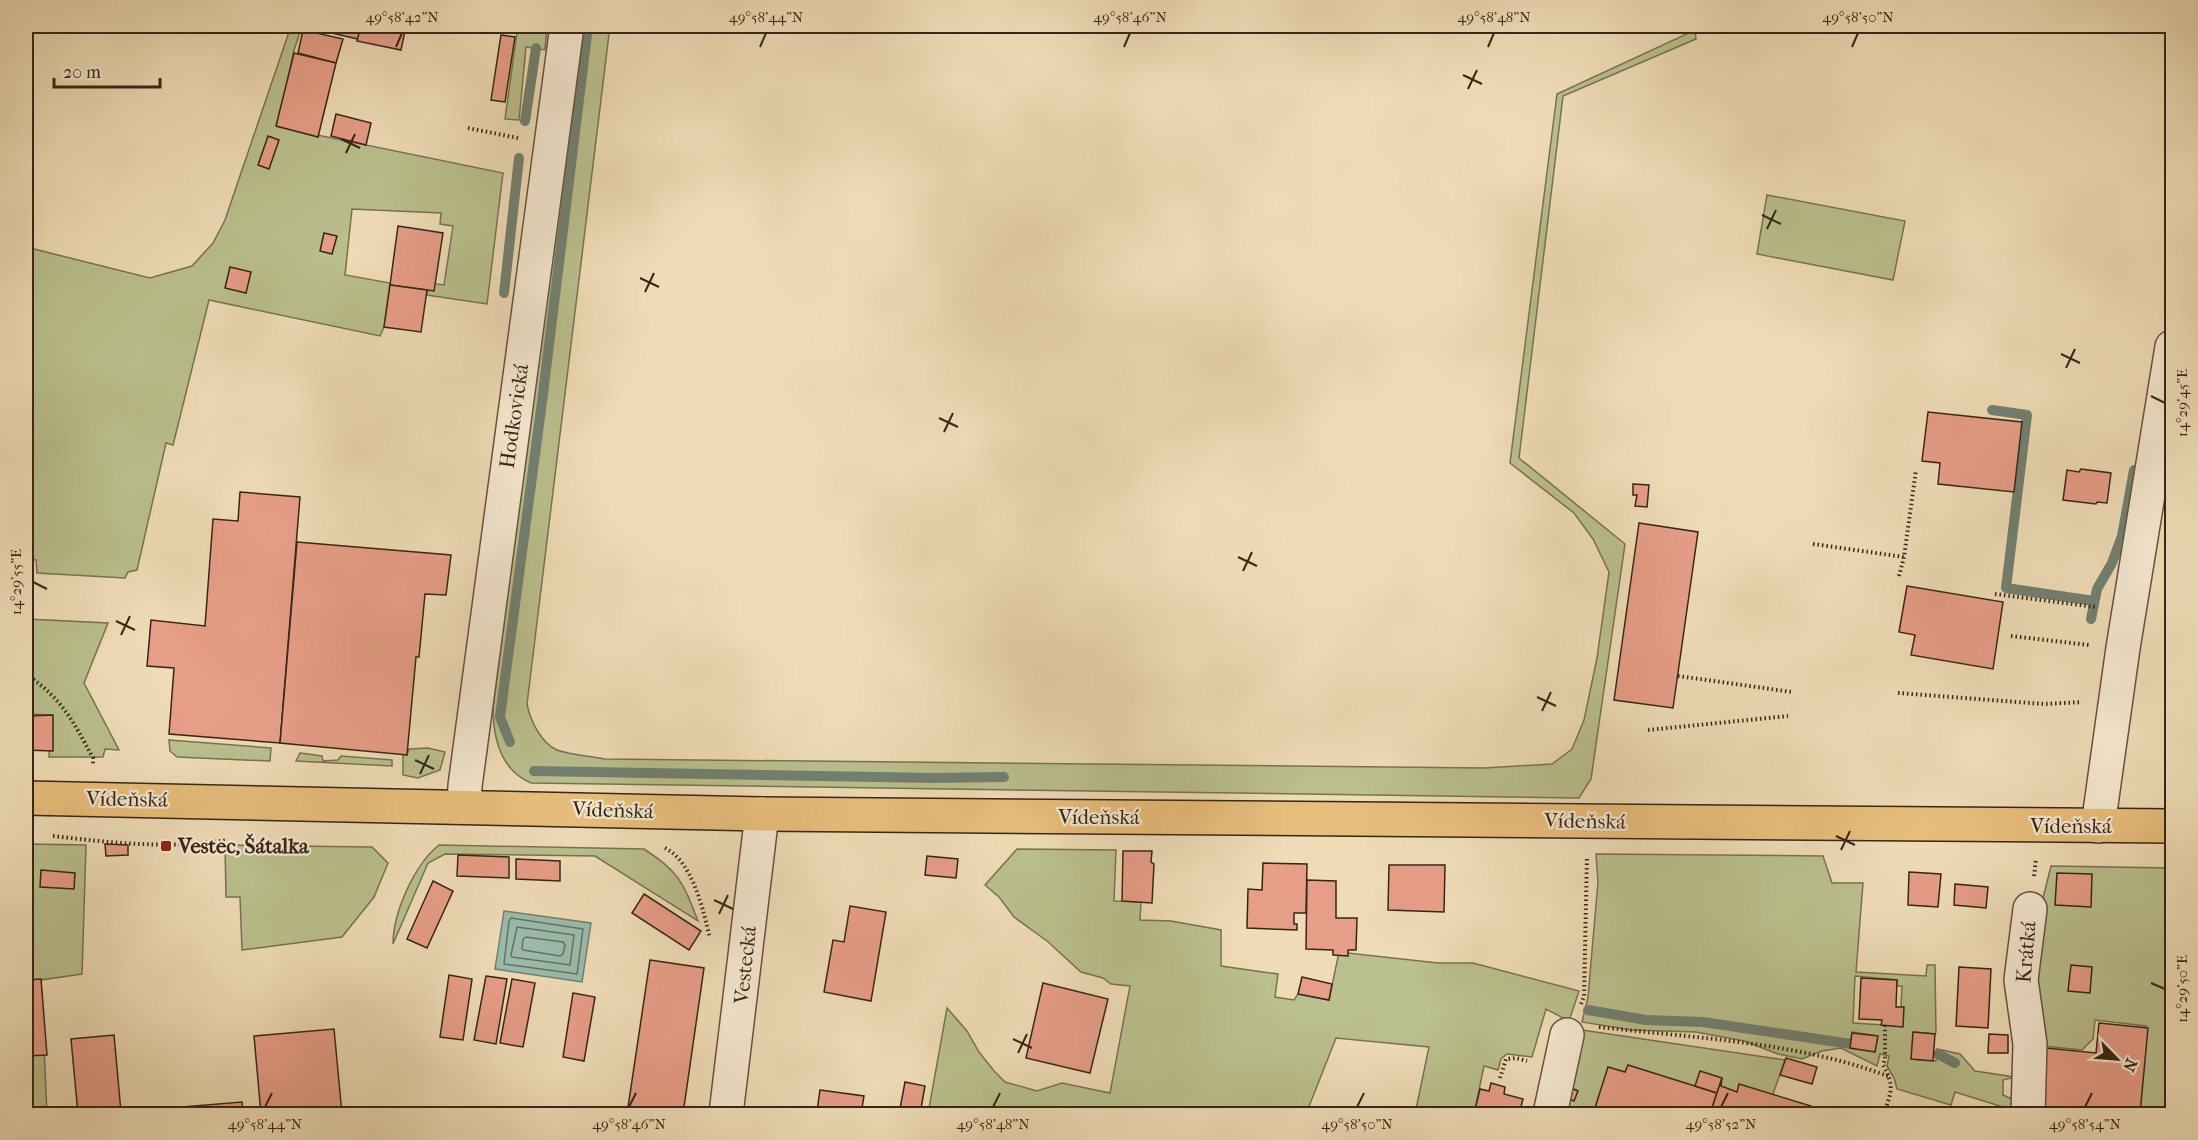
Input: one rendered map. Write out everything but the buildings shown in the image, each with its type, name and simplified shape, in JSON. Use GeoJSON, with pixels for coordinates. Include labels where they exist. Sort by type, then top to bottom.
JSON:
{"type":"FeatureCollection","features":[{"type":"Feature","properties":{"kind":"main road","name":"Vídeňská"},"geometry":{"type":"LineString","coordinates":[[26,798],[762,814],[2172,826]]}},
{"type":"Feature","properties":{"kind":"street","name":"Hodkovická"},"geometry":{"type":"LineString","coordinates":[[464,806],[567,26]]}},
{"type":"Feature","properties":{"kind":"street"},"geometry":{"type":"LineString","coordinates":[[2098,826],[2123,648],[2172,347]]}},
{"type":"Feature","properties":{"kind":"street","name":"Vestecká"},"geometry":{"type":"LineString","coordinates":[[726,1114],[762,814]]}},
{"type":"Feature","properties":{"kind":"street","name":"Krátká"},"geometry":{"type":"LineString","coordinates":[[2028,1114],[2030,1044],[2021,981],[2030,909]]}},
{"type":"Feature","properties":{"kind":"street"},"geometry":{"type":"LineString","coordinates":[[1550,1114],[1571,1030]]}},
{"type":"Feature","properties":{"kind":"path"},"geometry":{"type":"LineString","coordinates":[[468,128],[551,144]]}},
{"type":"Feature","properties":{"kind":"path"},"geometry":{"type":"LineString","coordinates":[[1899,576],[1904,557],[1916,470]]}},
{"type":"Feature","properties":{"kind":"path"},"geometry":{"type":"LineString","coordinates":[[1813,544],[1904,557]]}},
{"type":"Feature","properties":{"kind":"path"},"geometry":{"type":"LineString","coordinates":[[1995,594],[2092,607]]}},
{"type":"Feature","properties":{"kind":"path"},"geometry":{"type":"LineString","coordinates":[[2011,636],[2123,648]]}},
{"type":"Feature","properties":{"kind":"path"},"geometry":{"type":"LineString","coordinates":[[26,674],[45,687],[71,718],[93,758],[95,799]]}},
{"type":"Feature","properties":{"kind":"path"},"geometry":{"type":"LineString","coordinates":[[1678,676],[1792,692]]}},
{"type":"Feature","properties":{"kind":"path"},"geometry":{"type":"LineString","coordinates":[[1898,693],[2044,704],[2115,700]]}},
{"type":"Feature","properties":{"kind":"path"},"geometry":{"type":"LineString","coordinates":[[1648,730],[1788,716]]}},
{"type":"Feature","properties":{"kind":"path","name":"Krátká"},"geometry":{"type":"LineString","coordinates":[[2030,909],[2041,826]]}},
{"type":"Feature","properties":{"kind":"path"},"geometry":{"type":"LineString","coordinates":[[51,836],[128,844],[194,845],[235,839]]}},
{"type":"Feature","properties":{"kind":"path"},"geometry":{"type":"LineString","coordinates":[[659,845],[669,850],[686,870],[698,891],[712,945]]}},
{"type":"Feature","properties":{"kind":"path"},"geometry":{"type":"LineString","coordinates":[[1587,862],[1584,996],[1571,1030],[1785,1050],[1856,1064],[1890,1077]]}},
{"type":"Feature","properties":{"kind":"path"},"geometry":{"type":"LineString","coordinates":[[1884,1114],[1892,1089],[1890,1077],[1883,1065],[1885,1026]]}},
{"type":"Feature","properties":{"kind":"green space"},"geometry":{"type":"Polygon","coordinates":[[[291,26],[302,26],[294,50],[278,127],[503,173],[487,304],[427,295],[429,283],[444,285],[453,226],[440,224],[441,213],[352,209],[345,275],[390,283],[384,327],[380,336],[209,300],[173,445],[166,443],[137,570],[128,572],[125,578],[37,573],[36,560],[26,559],[26,247],[150,278],[192,266],[213,243],[225,220],[291,26]]]}},
{"type":"Feature","properties":{"kind":"green space"},"geometry":{"type":"Polygon","coordinates":[[[501,26],[547,26],[545,50],[526,47],[519,120],[505,119],[517,32],[501,28],[501,26]]]}},
{"type":"Feature","properties":{"kind":"green space"},"geometry":{"type":"Polygon","coordinates":[[[581,26],[610,26],[527,704],[537,730],[551,747],[568,753],[604,759],[1484,768],[1552,764],[1572,749],[1584,720],[1597,658],[1609,572],[1593,539],[1574,513],[1510,463],[1557,94],[1695,30],[1696,39],[1563,96],[1519,458],[1625,544],[1591,779],[1579,798],[531,783],[520,777],[512,770],[500,752],[493,707],[581,26]]]}},
{"type":"Feature","properties":{"kind":"green space"},"geometry":{"type":"Polygon","coordinates":[[[1767,195],[1905,221],[1893,280],[1757,254],[1767,195]]]}},
{"type":"Feature","properties":{"kind":"green space"},"geometry":{"type":"Polygon","coordinates":[[[26,619],[108,623],[84,683],[119,750],[105,749],[103,757],[49,757],[51,715],[30,714],[30,700],[26,700],[26,619]]]}},
{"type":"Feature","properties":{"kind":"green space"},"geometry":{"type":"Polygon","coordinates":[[[169,740],[271,748],[270,761],[177,757],[170,751],[169,740]]]}},
{"type":"Feature","properties":{"kind":"green space"},"geometry":{"type":"Polygon","coordinates":[[[428,748],[445,752],[440,770],[418,778],[403,775],[403,755],[407,755],[409,749],[428,748]]]}},
{"type":"Feature","properties":{"kind":"green space"},"geometry":{"type":"Polygon","coordinates":[[[300,753],[322,756],[323,761],[338,760],[341,756],[392,760],[392,766],[296,761],[300,753]]]}},
{"type":"Feature","properties":{"kind":"green space"},"geometry":{"type":"Polygon","coordinates":[[[26,844],[86,845],[82,974],[41,980],[47,1114],[26,1114],[26,844]]]}},
{"type":"Feature","properties":{"kind":"green space"},"geometry":{"type":"Polygon","coordinates":[[[225,845],[372,847],[388,863],[374,897],[342,937],[242,950],[240,897],[226,897],[225,845]]]}},
{"type":"Feature","properties":{"kind":"green space"},"geometry":{"type":"Polygon","coordinates":[[[439,845],[644,849],[666,865],[679,879],[698,921],[595,856],[445,854],[428,863],[393,944],[401,904],[413,877],[439,845]]]}},
{"type":"Feature","properties":{"kind":"green space"},"geometry":{"type":"Polygon","coordinates":[[[1017,849],[1116,850],[1114,901],[1141,902],[1140,920],[1171,921],[1221,930],[1221,966],[1278,974],[1275,997],[1294,1000],[1298,994],[1329,1000],[1339,952],[1438,963],[1473,963],[1579,991],[1569,1021],[1546,1009],[1532,1057],[1507,1054],[1501,1059],[1498,1070],[1484,1066],[1474,1114],[1415,1114],[1429,1047],[1336,1038],[1306,1114],[928,1114],[947,1008],[967,1031],[979,1052],[1005,1082],[1037,1091],[1062,1083],[1110,1093],[1130,986],[1111,984],[1103,978],[1081,972],[1047,941],[1014,917],[999,897],[985,885],[1017,849]]]}},
{"type":"Feature","properties":{"kind":"green space"},"geometry":{"type":"Polygon","coordinates":[[[1596,854],[1823,856],[1832,883],[1863,883],[1856,972],[1926,976],[1927,965],[1935,965],[1936,1032],[1935,1034],[1914,1032],[1912,1059],[1936,1061],[1937,1049],[1960,1054],[1975,1071],[2015,1077],[2003,1080],[2003,1095],[2012,1099],[2014,1114],[2002,1114],[2003,1107],[1955,1092],[1951,1105],[1897,1089],[1887,1066],[1889,1056],[1880,1054],[1877,1066],[1841,1048],[1822,1051],[1802,1059],[1778,1054],[1744,1041],[1696,1032],[1631,1030],[1582,1022],[1588,997],[1598,882],[1596,854]],[[1855,976],[1853,1023],[1900,1026],[1902,986],[1897,986],[1897,980],[1855,976]],[[1852,1032],[1850,1048],[1875,1052],[1877,1036],[1852,1032]]]}},
{"type":"Feature","properties":{"kind":"green space"},"geometry":{"type":"Polygon","coordinates":[[[2051,866],[2172,868],[2172,1114],[2137,1114],[2146,1026],[2095,1020],[2093,1039],[2082,1050],[2043,1046],[2032,979],[2040,910],[2051,866]]]}},
{"type":"Feature","properties":{"kind":"green space"},"geometry":{"type":"Polygon","coordinates":[[[1582,1030],[1785,1060],[1766,1114],[1561,1114],[1582,1030]]]}},
{"type":"Feature","properties":{"kind":"water"},"geometry":{"type":"Polygon","coordinates":[[[504,911],[591,923],[582,982],[495,969],[504,911]]]}},
{"type":"Feature","properties":{"kind":"waterway"},"geometry":{"type":"LineString","coordinates":[[510,742],[500,717],[542,402],[588,26]]}},
{"type":"Feature","properties":{"kind":"waterway"},"geometry":{"type":"LineString","coordinates":[[525,121],[536,48]]}},
{"type":"Feature","properties":{"kind":"waterway"},"geometry":{"type":"LineString","coordinates":[[504,293],[519,158]]}},
{"type":"Feature","properties":{"kind":"waterway"},"geometry":{"type":"LineString","coordinates":[[1992,410],[2027,415],[2006,588],[2094,601]]}},
{"type":"Feature","properties":{"kind":"waterway"},"geometry":{"type":"LineString","coordinates":[[2091,619],[2097,589],[2112,563],[2122,536],[2134,470]]}},
{"type":"Feature","properties":{"kind":"waterway"},"geometry":{"type":"LineString","coordinates":[[534,771],[934,778],[1004,777]]}},
{"type":"Feature","properties":{"kind":"waterway"},"geometry":{"type":"LineString","coordinates":[[1588,1010],[1646,1020],[1703,1022],[1851,1044]]}},
{"type":"Feature","properties":{"kind":"waterway"},"geometry":{"type":"LineString","coordinates":[[1938,1054],[1955,1063]]}},
{"type":"Feature","properties":{"kind":"place","name":"Vestec, Šátalka"},"geometry":{"type":"Point","coordinates":[166,846]}}]}
